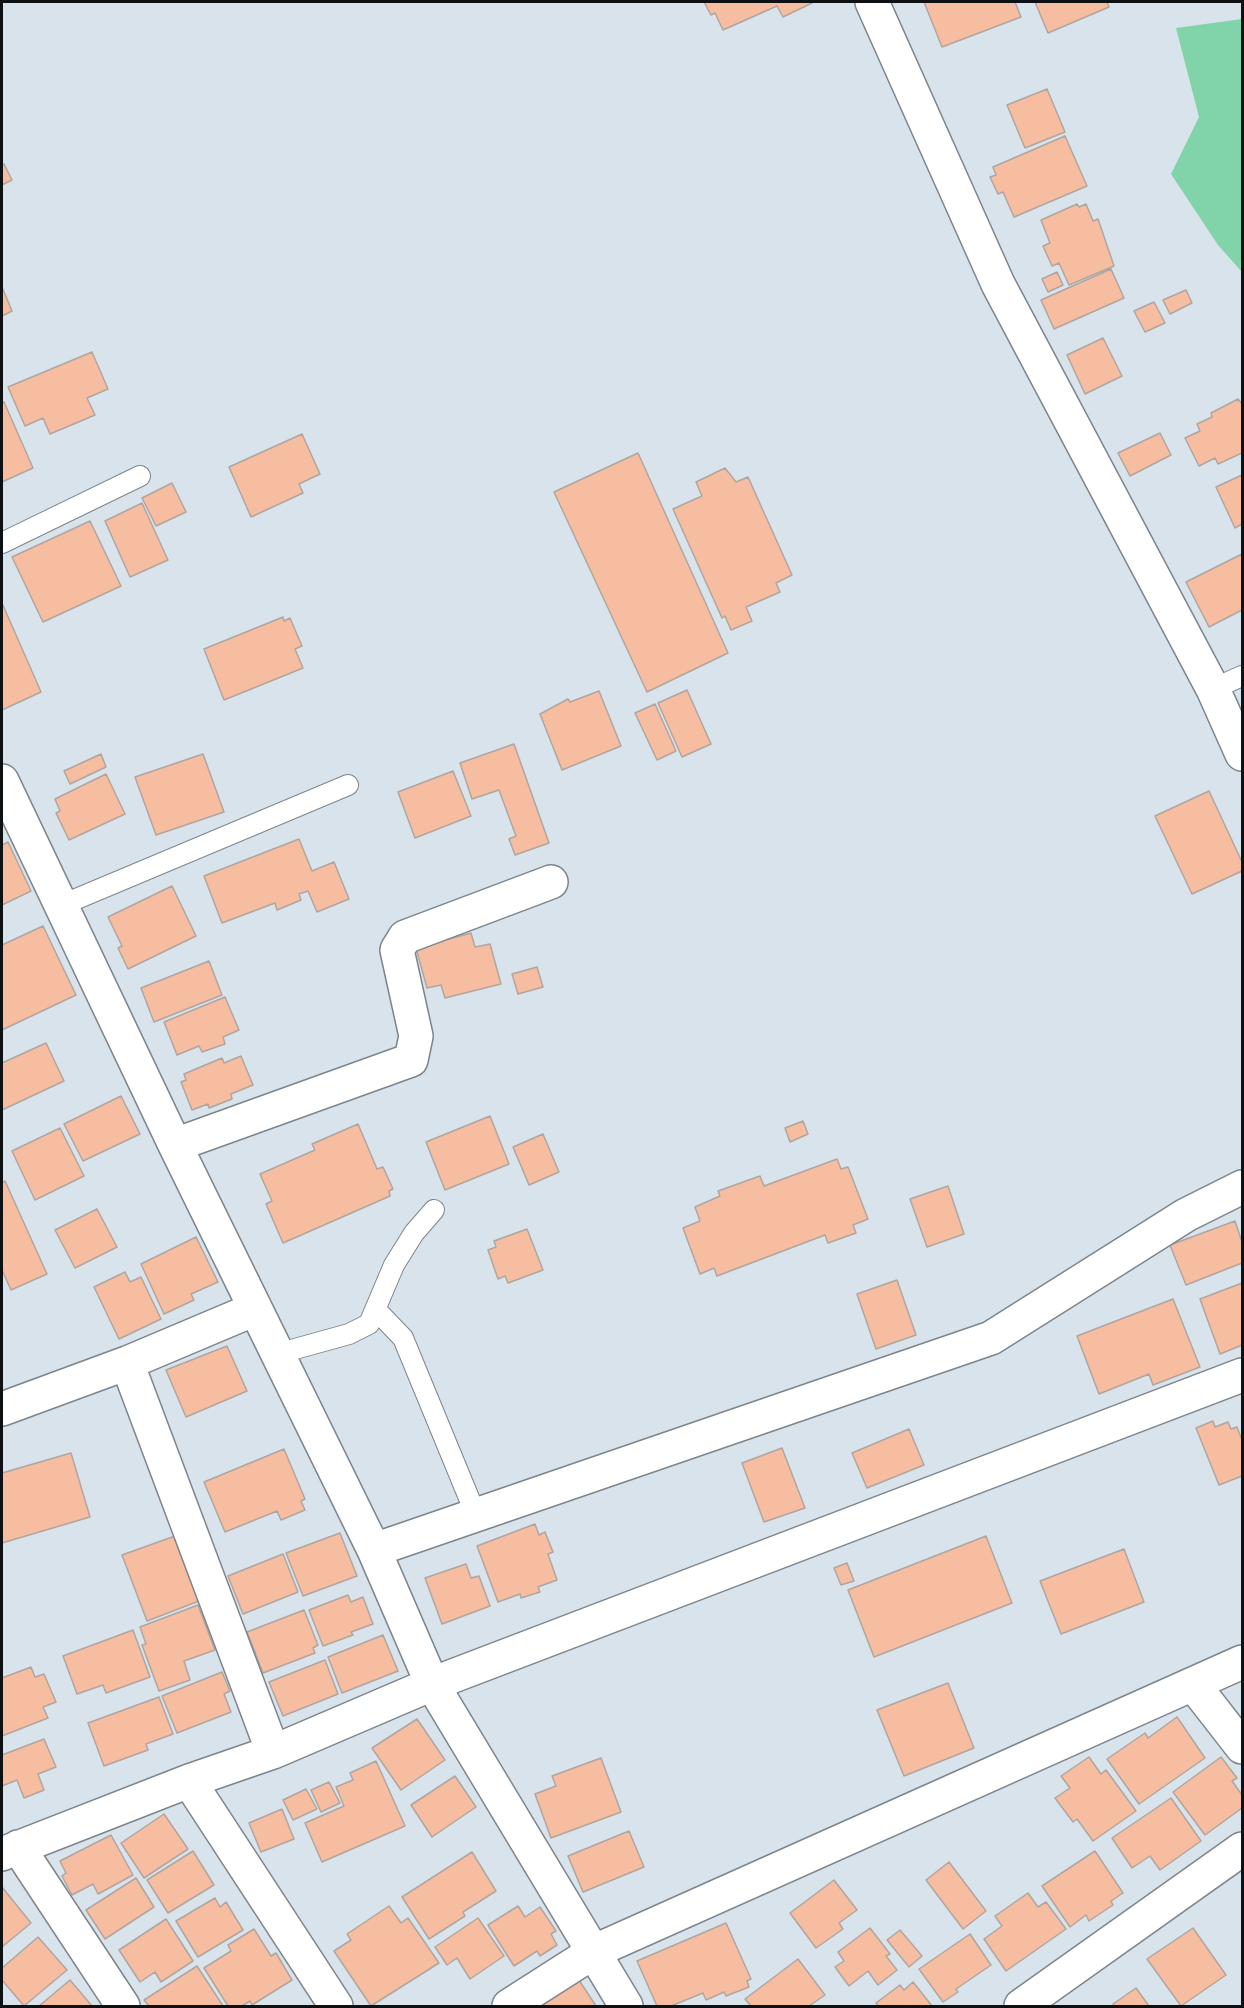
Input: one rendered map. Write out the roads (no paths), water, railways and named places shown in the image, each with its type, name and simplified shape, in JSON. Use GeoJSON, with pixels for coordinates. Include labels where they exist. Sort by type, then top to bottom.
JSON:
{"type":"FeatureCollection","features":[{"type":"Feature","properties":{"kind":"street"},"geometry":{"type":"LineString","coordinates":[[872,2],[998,284],[1213,689],[1242,754]]}},
{"type":"Feature","properties":{"kind":"street"},"geometry":{"type":"LineString","coordinates":[[2,781],[175,1145],[375,1550],[432,1684],[595,1951],[626,2007]]}},
{"type":"Feature","properties":{"kind":"street"},"geometry":{"type":"LineString","coordinates":[[175,1145],[411,1060],[416,1036],[397,950],[405,937],[551,882]]}},
{"type":"Feature","properties":{"kind":"street"},"geometry":{"type":"LineString","coordinates":[[375,1550],[991,1338],[1186,1215],[1242,1187]]}},
{"type":"Feature","properties":{"kind":"street"},"geometry":{"type":"LineString","coordinates":[[2,1409],[127,1363],[255,1309]]}},
{"type":"Feature","properties":{"kind":"street"},"geometry":{"type":"LineString","coordinates":[[127,1363],[273,1752]]}},
{"type":"Feature","properties":{"kind":"street"},"geometry":{"type":"LineString","coordinates":[[123,2007],[10,1850],[189,1781],[273,1752],[432,1684],[1242,1375]]}},
{"type":"Feature","properties":{"kind":"street"},"geometry":{"type":"LineString","coordinates":[[509,2007],[595,1951],[1242,1662]]}},
{"type":"Feature","properties":{"kind":"street"},"geometry":{"type":"LineString","coordinates":[[1193,1684],[1242,1747]]}},
{"type":"Feature","properties":{"kind":"street"},"geometry":{"type":"LineString","coordinates":[[189,1781],[336,2007]]}},
{"type":"Feature","properties":{"kind":"street"},"geometry":{"type":"LineString","coordinates":[[1021,2007],[1242,1849]]}},
{"type":"Feature","properties":{"kind":"lane"},"geometry":{"type":"LineString","coordinates":[[2,543],[140,476]]}},
{"type":"Feature","properties":{"kind":"lane"},"geometry":{"type":"LineString","coordinates":[[1213,689],[1242,676]]}},
{"type":"Feature","properties":{"kind":"lane"},"geometry":{"type":"LineString","coordinates":[[62,905],[348,785]]}},
{"type":"Feature","properties":{"kind":"lane"},"geometry":{"type":"LineString","coordinates":[[277,1354],[349,1334],[369,1324],[377,1311],[394,1265],[414,1233],[434,1210]]}},
{"type":"Feature","properties":{"kind":"lane"},"geometry":{"type":"LineString","coordinates":[[377,1311],[404,1338],[476,1515]]}}]}
